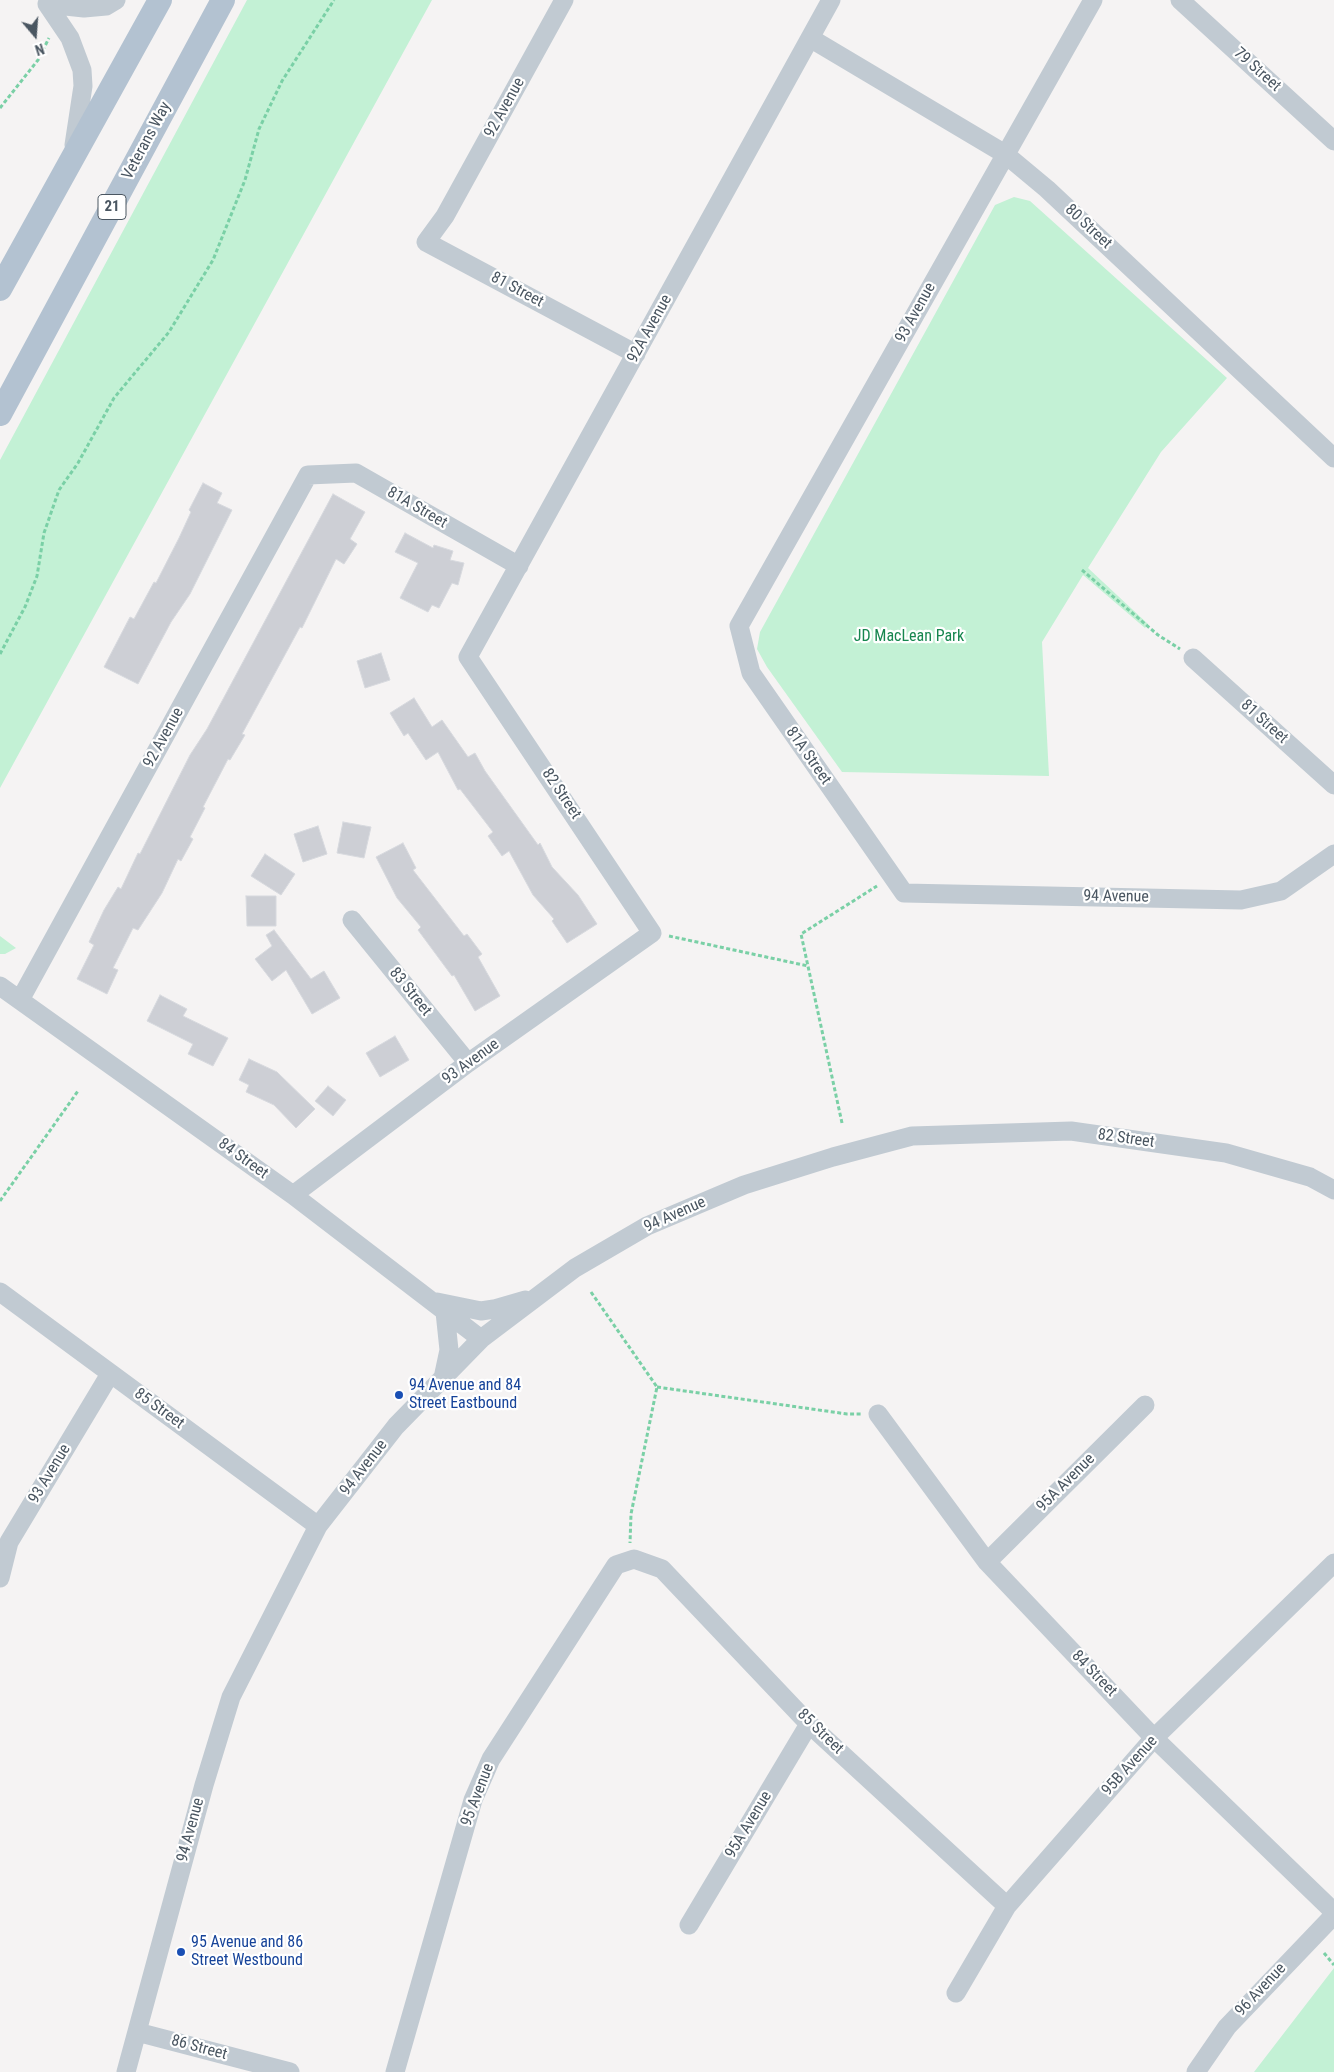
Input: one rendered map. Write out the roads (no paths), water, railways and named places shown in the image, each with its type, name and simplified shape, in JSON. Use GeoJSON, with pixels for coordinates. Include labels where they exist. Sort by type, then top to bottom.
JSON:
{"type":"FeatureCollection","features":[{"type":"Feature","properties":{"kind":"main road"},"geometry":{"type":"LineString","coordinates":[[0,289],[160,0]]}},
{"type":"Feature","properties":{"kind":"main road","name":"Veterans Way"},"geometry":{"type":"LineString","coordinates":[[0,414],[223,0]]}},
{"type":"Feature","properties":{"kind":"street"},"geometry":{"type":"LineString","coordinates":[[70,162],[80,119],[83,86],[77,53],[59,20],[47,4],[84,8],[106,6],[116,0]]}},
{"type":"Feature","properties":{"kind":"street","name":"92 Avenue"},"geometry":{"type":"LineString","coordinates":[[445,216],[564,0]]}},
{"type":"Feature","properties":{"kind":"street","name":"92A Avenue"},"geometry":{"type":"LineString","coordinates":[[468,657],[831,0]]}},
{"type":"Feature","properties":{"kind":"street","name":"93 Avenue"},"geometry":{"type":"LineString","coordinates":[[739,626],[1093,0]]}},
{"type":"Feature","properties":{"kind":"street","name":"79 Street"},"geometry":{"type":"LineString","coordinates":[[1180,0],[1334,141]]}},
{"type":"Feature","properties":{"kind":"street","name":"80 Street"},"geometry":{"type":"LineString","coordinates":[[810,38],[1005,154],[1047,189],[1334,458]]}},
{"type":"Feature","properties":{"kind":"street","name":"81 Street"},"geometry":{"type":"LineString","coordinates":[[445,216],[426,242],[636,354]]}},
{"type":"Feature","properties":{"kind":"street","name":"81A Street"},"geometry":{"type":"LineString","coordinates":[[308,476],[356,473],[519,566]]}},
{"type":"Feature","properties":{"kind":"street","name":"92 Avenue"},"geometry":{"type":"LineString","coordinates":[[20,1000],[308,476]]}},
{"type":"Feature","properties":{"kind":"street","name":"81A Street"},"geometry":{"type":"LineString","coordinates":[[739,626],[751,673],[894,878]]}},
{"type":"Feature","properties":{"kind":"street","name":"82 Street"},"geometry":{"type":"LineString","coordinates":[[468,657],[652,933]]}},
{"type":"Feature","properties":{"kind":"street","name":"81 Street"},"geometry":{"type":"LineString","coordinates":[[1193,658],[1334,785]]}},
{"type":"Feature","properties":{"kind":"street","name":"94 Avenue"},"geometry":{"type":"LineString","coordinates":[[894,878],[904,893],[1241,900],[1282,891],[1334,854]]}},
{"type":"Feature","properties":{"kind":"street","name":"83 Street"},"geometry":{"type":"LineString","coordinates":[[352,920],[468,1063]]}},
{"type":"Feature","properties":{"kind":"street","name":"93 Avenue"},"geometry":{"type":"LineString","coordinates":[[294,1195],[468,1063],[652,933]]}},
{"type":"Feature","properties":{"kind":"street","name":"84 Street"},"geometry":{"type":"LineString","coordinates":[[0,986],[294,1195],[480,1339]]}},
{"type":"Feature","properties":{"kind":"street","name":"82 Street"},"geometry":{"type":"LineString","coordinates":[[912,1136],[1071,1131],[1226,1153],[1310,1178],[1334,1190]]}},
{"type":"Feature","properties":{"kind":"street","name":"94 Avenue"},"geometry":{"type":"LineString","coordinates":[[126,2072],[204,1785],[231,1697],[318,1526],[396,1426],[480,1339],[575,1268],[647,1226],[744,1185],[833,1157],[912,1136]]}},
{"type":"Feature","properties":{"kind":"street","name":"85 Street"},"geometry":{"type":"LineString","coordinates":[[0,1292],[318,1526]]}},
{"type":"Feature","properties":{"kind":"street"},"geometry":{"type":"LineString","coordinates":[[442,1379],[449,1350],[438,1307],[494,1310],[535,1297]]}},
{"type":"Feature","properties":{"kind":"street","name":"93 Avenue"},"geometry":{"type":"LineString","coordinates":[[0,1578],[9,1542],[110,1374]]}},
{"type":"Feature","properties":{"kind":"street","name":"95A Avenue"},"geometry":{"type":"LineString","coordinates":[[987,1562],[1145,1405]]}},
{"type":"Feature","properties":{"kind":"street","name":"84 Street"},"geometry":{"type":"LineString","coordinates":[[878,1414],[987,1562],[1154,1738],[1334,1913]]}},
{"type":"Feature","properties":{"kind":"street","name":"85 Street"},"geometry":{"type":"LineString","coordinates":[[632,1560],[662,1570],[809,1724],[1008,1906]]}},
{"type":"Feature","properties":{"kind":"street","name":"95 Avenue"},"geometry":{"type":"LineString","coordinates":[[395,2072],[473,1800],[491,1759],[616,1565],[632,1560]]}},
{"type":"Feature","properties":{"kind":"street","name":"95B Avenue"},"geometry":{"type":"LineString","coordinates":[[956,1993],[1008,1906],[1154,1738],[1334,1563]]}},
{"type":"Feature","properties":{"kind":"street","name":"95A Avenue"},"geometry":{"type":"LineString","coordinates":[[689,1925],[809,1724]]}},
{"type":"Feature","properties":{"kind":"street","name":"96 Avenue"},"geometry":{"type":"LineString","coordinates":[[1196,2072],[1227,2027],[1334,1913]]}},
{"type":"Feature","properties":{"kind":"street","name":"86 Street"},"geometry":{"type":"LineString","coordinates":[[137,2032],[290,2072]]}},
{"type":"Feature","properties":{"kind":"place","name":"94 Avenue and 84 Street Eastbound"},"geometry":{"type":"Point","coordinates":[399,1395]}},
{"type":"Feature","properties":{"kind":"place","name":"95 Avenue and 86 Street Westbound"},"geometry":{"type":"Point","coordinates":[181,1952]}},
{"type":"Feature","properties":{"kind":"park label","name":"JD MacLean Park"},"geometry":{"type":"Point","coordinates":[909,637]}}]}
